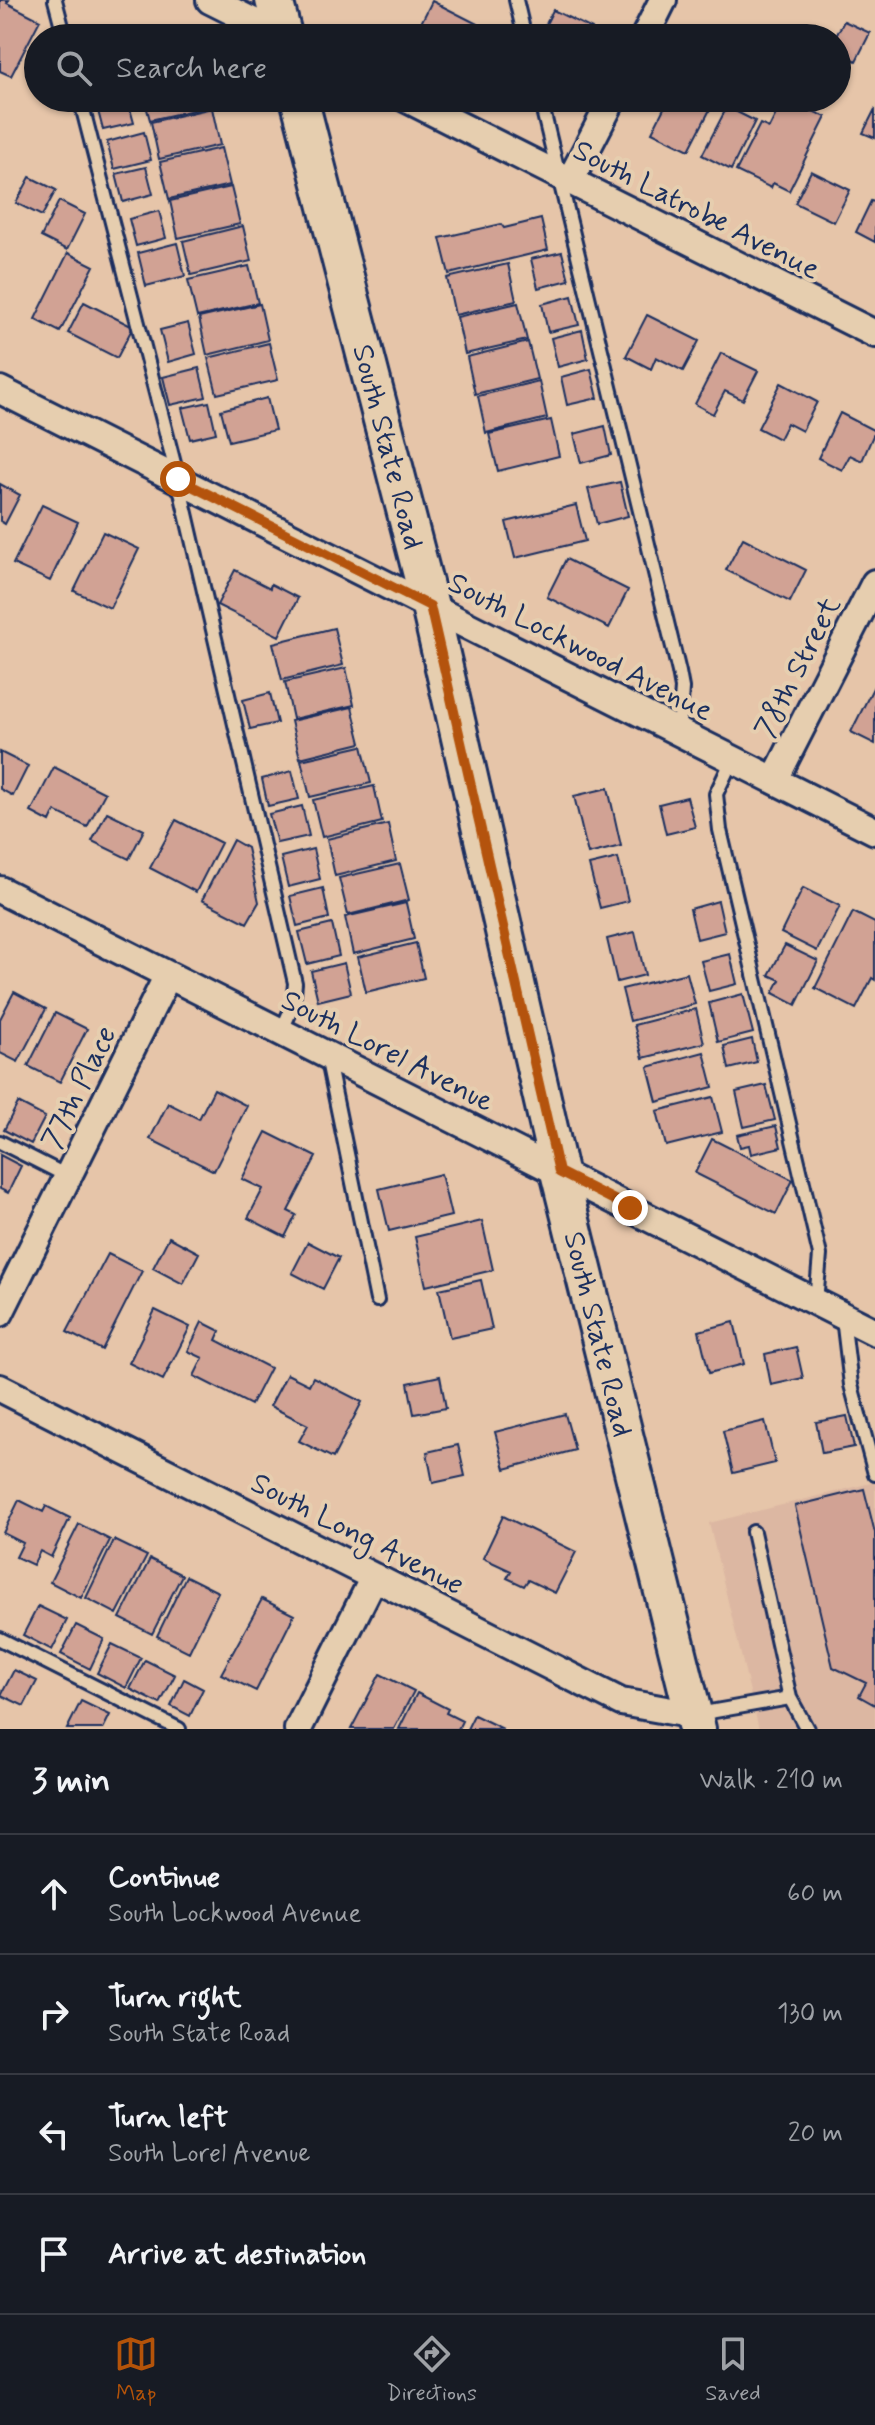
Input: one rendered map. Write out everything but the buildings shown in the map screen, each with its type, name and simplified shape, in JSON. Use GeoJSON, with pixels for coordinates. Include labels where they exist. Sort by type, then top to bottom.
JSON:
{"type":"FeatureCollection","features":[{"type":"Feature","properties":{"kind":"street"},"geometry":{"type":"LineString","coordinates":[[210,0],[257,24]]}},
{"type":"Feature","properties":{"kind":"street"},"geometry":{"type":"LineString","coordinates":[[274,0],[280,24]]}},
{"type":"Feature","properties":{"kind":"street"},"geometry":{"type":"LineString","coordinates":[[651,24],[663,0]]}},
{"type":"Feature","properties":{"kind":"street","name":"South State Road"},"geometry":{"type":"LineString","coordinates":[[303,112],[430,606],[559,1172],[696,1722]]}},
{"type":"Feature","properties":{"kind":"street","name":"South Latrobe Avenue"},"geometry":{"type":"LineString","coordinates":[[433,112],[875,334]]}},
{"type":"Feature","properties":{"kind":"street"},"geometry":{"type":"LineString","coordinates":[[564,178],[604,112]]}},
{"type":"Feature","properties":{"kind":"street","name":"South Lockwood Avenue"},"geometry":{"type":"LineString","coordinates":[[0,390],[875,831]]}},
{"type":"Feature","properties":{"kind":"street","name":"78th Street"},"geometry":{"type":"LineString","coordinates":[[775,779],[875,583]]}},
{"type":"Feature","properties":{"kind":"street","name":"South Lorel Avenue"},"geometry":{"type":"LineString","coordinates":[[0,890],[875,1332]]}},
{"type":"Feature","properties":{"kind":"street","name":"77th Place"},"geometry":{"type":"LineString","coordinates":[[0,1313],[168,975]]}},
{"type":"Feature","properties":{"kind":"street","name":"South Long Avenue"},"geometry":{"type":"LineString","coordinates":[[0,1388],[621,1702],[696,1722]]}},
{"type":"Feature","properties":{"kind":"street"},"geometry":{"type":"LineString","coordinates":[[298,1729],[374,1577]]}},
{"type":"Feature","properties":{"kind":"lane"},"geometry":{"type":"LineString","coordinates":[[55,0],[61,24]]}},
{"type":"Feature","properties":{"kind":"lane"},"geometry":{"type":"LineString","coordinates":[[516,0],[522,24]]}},
{"type":"Feature","properties":{"kind":"lane"},"geometry":{"type":"LineString","coordinates":[[84,112],[178,479],[295,983],[293,1005],[281,1032]]}},
{"type":"Feature","properties":{"kind":"lane"},"geometry":{"type":"LineString","coordinates":[[544,112],[564,178],[679,672],[682,688],[679,731]]}},
{"type":"Feature","properties":{"kind":"lane"},"geometry":{"type":"LineString","coordinates":[[733,758],[716,794],[720,830],[820,1255],[816,1302]]}},
{"type":"Feature","properties":{"kind":"lane"},"geometry":{"type":"LineString","coordinates":[[326,1055],[377,1300]]}},
{"type":"Feature","properties":{"kind":"lane"},"geometry":{"type":"LineString","coordinates":[[0,1142],[69,1177]]}},
{"type":"Feature","properties":{"kind":"lane"},"geometry":{"type":"LineString","coordinates":[[842,1315],[851,1385],[875,1474]]}},
{"type":"Feature","properties":{"kind":"lane"},"geometry":{"type":"LineString","coordinates":[[753,1532],[790,1698],[807,1729]]}},
{"type":"Feature","properties":{"kind":"lane"},"geometry":{"type":"LineString","coordinates":[[0,1639],[179,1729]]}},
{"type":"Feature","properties":{"kind":"lane"},"geometry":{"type":"LineString","coordinates":[[696,1722],[790,1698]]}},
{"type":"Feature","properties":{"kind":"shaded area"},"geometry":{"type":"Polygon","coordinates":[[[875,1482],[875,1729],[759,1729],[709,1523],[875,1482]]]}},
{"type":"Feature","properties":{"kind":"route"},"geometry":{"type":"LineString","coordinates":[[178,479],[430,606],[559,1172],[630,1208]]}}]}
